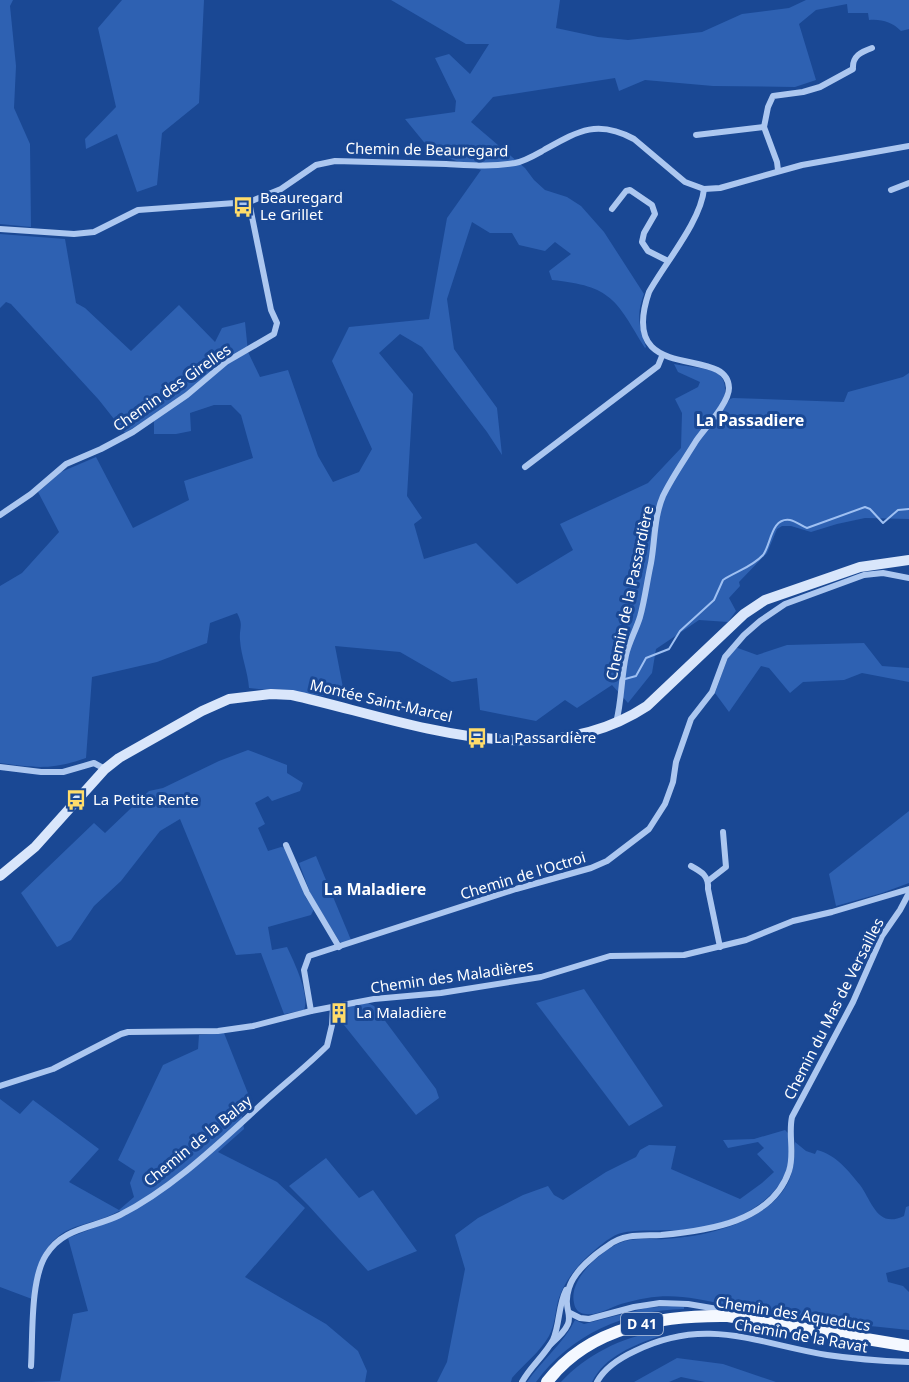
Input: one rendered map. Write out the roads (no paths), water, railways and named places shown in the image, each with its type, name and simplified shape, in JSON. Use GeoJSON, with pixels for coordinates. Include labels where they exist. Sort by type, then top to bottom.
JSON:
{"type":"FeatureCollection","features":[{"type":"Feature","properties":{"kind":"main road","name":"Montée Saint-Marcel"},"geometry":{"type":"LineString","coordinates":[[0,876],[34,847],[105,769],[148,740],[229,699],[244,696],[292,695],[446,732],[487,739],[526,740],[569,736],[615,723],[647,706],[753,606],[780,594],[909,560]]}},
{"type":"Feature","properties":{"kind":"main road","name":"Chemin des Aqueducs"},"geometry":{"type":"LineString","coordinates":[[547,1382],[567,1361],[607,1335],[634,1326],[699,1315],[728,1316],[909,1346]]}},
{"type":"Feature","properties":{"kind":"street"},"geometry":{"type":"LineString","coordinates":[[778,170],[764,127],[768,106],[773,96],[820,87],[853,69],[859,53],[872,48]]}},
{"type":"Feature","properties":{"kind":"street"},"geometry":{"type":"LineString","coordinates":[[696,135],[764,127]]}},
{"type":"Feature","properties":{"kind":"street","name":"Chemin de Beauregard"},"geometry":{"type":"LineString","coordinates":[[0,229],[74,234],[94,232],[138,210],[249,202],[281,189],[316,165],[335,161],[517,163],[576,132],[603,129],[617,130],[634,139],[685,182],[705,189]]}},
{"type":"Feature","properties":{"kind":"street"},"geometry":{"type":"LineString","coordinates":[[525,467],[658,366],[662,356],[648,339],[644,312],[650,292],[693,220],[705,189],[749,180],[778,170],[909,146]]}},
{"type":"Feature","properties":{"kind":"street"},"geometry":{"type":"LineString","coordinates":[[891,190],[909,183]]}},
{"type":"Feature","properties":{"kind":"street"},"geometry":{"type":"LineString","coordinates":[[612,208],[626,191],[630,190],[652,205],[655,214],[644,233],[642,242],[648,250],[668,261]]}},
{"type":"Feature","properties":{"kind":"street","name":"Chemin des Girelles"},"geometry":{"type":"LineString","coordinates":[[0,515],[31,494],[66,464],[133,432],[187,395],[226,362],[274,334],[277,323],[271,310],[249,202]]}},
{"type":"Feature","properties":{"kind":"street","name":"Chemin de la Passardière"},"geometry":{"type":"LineString","coordinates":[[615,723],[620,707],[628,648],[641,615],[659,508],[672,478],[728,395],[728,382],[717,369],[662,356]]}},
{"type":"Feature","properties":{"kind":"street"},"geometry":{"type":"LineString","coordinates":[[862,571],[909,578]]}},
{"type":"Feature","properties":{"kind":"street","name":"Chemin de l'Octroi"},"geometry":{"type":"LineString","coordinates":[[311,1011],[304,970],[309,956],[516,889],[591,868],[607,861],[649,829],[665,804],[691,719],[712,692],[725,657],[760,621],[785,604],[862,571]]}},
{"type":"Feature","properties":{"kind":"street"},"geometry":{"type":"LineString","coordinates":[[0,767],[63,772],[94,763],[105,769]]}},
{"type":"Feature","properties":{"kind":"street"},"geometry":{"type":"LineString","coordinates":[[708,881],[726,867],[723,832]]}},
{"type":"Feature","properties":{"kind":"street"},"geometry":{"type":"LineString","coordinates":[[286,845],[307,893],[339,947]]}},
{"type":"Feature","properties":{"kind":"street"},"geometry":{"type":"LineString","coordinates":[[691,866],[703,873],[708,881],[720,947]]}},
{"type":"Feature","properties":{"kind":"street","name":"Chemin des Maladières"},"geometry":{"type":"LineString","coordinates":[[0,1086],[53,1070],[121,1034],[218,1031],[254,1026],[311,1011],[380,998],[441,993],[541,977],[610,956],[684,955],[746,940],[793,921],[909,890]]}},
{"type":"Feature","properties":{"kind":"street","name":"Chemin du Mas de Versailles"},"geometry":{"type":"LineString","coordinates":[[570,1285],[594,1257],[610,1244],[627,1236],[675,1234],[716,1226],[753,1213],[777,1194],[788,1174],[792,1148],[790,1126],[792,1117],[853,1002],[882,936],[900,910],[909,890]]}},
{"type":"Feature","properties":{"kind":"street","name":"Chemin de la Balay"},"geometry":{"type":"LineString","coordinates":[[31,1366],[33,1316],[38,1276],[40,1266],[51,1248],[66,1234],[121,1215],[170,1183],[215,1147],[327,1046],[333,1007]]}},
{"type":"Feature","properties":{"kind":"street"},"geometry":{"type":"LineString","coordinates":[[522,1382],[551,1344],[567,1328],[570,1313],[567,1296],[570,1285]]}},
{"type":"Feature","properties":{"kind":"street"},"geometry":{"type":"LineString","coordinates":[[551,1344],[558,1325],[562,1297],[570,1285]]}},
{"type":"Feature","properties":{"kind":"street"},"geometry":{"type":"LineString","coordinates":[[570,1313],[584,1319],[648,1304],[673,1303],[727,1310],[755,1320]]}},
{"type":"Feature","properties":{"kind":"street","name":"Chemin de la Ravat"},"geometry":{"type":"LineString","coordinates":[[597,1382],[600,1375],[618,1360],[662,1340],[690,1334],[743,1336],[826,1355],[909,1362]]}},
{"type":"Feature","properties":{"kind":"waterway"},"geometry":{"type":"LineString","coordinates":[[625,679],[636,676],[646,658],[669,649],[680,631],[714,600],[723,580],[749,566],[763,555],[775,527],[784,520],[794,521],[807,528],[865,507],[870,509],[883,523],[898,510],[909,509]]}},
{"type":"Feature","properties":{"kind":"place","name":"Beauregard Le Grillet"},"geometry":{"type":"Point","coordinates":[243,207]}},
{"type":"Feature","properties":{"kind":"place","name":"La Passardière"},"geometry":{"type":"Point","coordinates":[477,738]}},
{"type":"Feature","properties":{"kind":"place","name":"La Petite Rente"},"geometry":{"type":"Point","coordinates":[76,800]}},
{"type":"Feature","properties":{"kind":"place","name":"La Maladière"},"geometry":{"type":"Point","coordinates":[339,1013]}},
{"type":"Feature","properties":{"kind":"district","name":"La Passadiere"},"geometry":{"type":"Point","coordinates":[750,420]}},
{"type":"Feature","properties":{"kind":"district","name":"La Maladiere"},"geometry":{"type":"Point","coordinates":[375,889]}}]}
